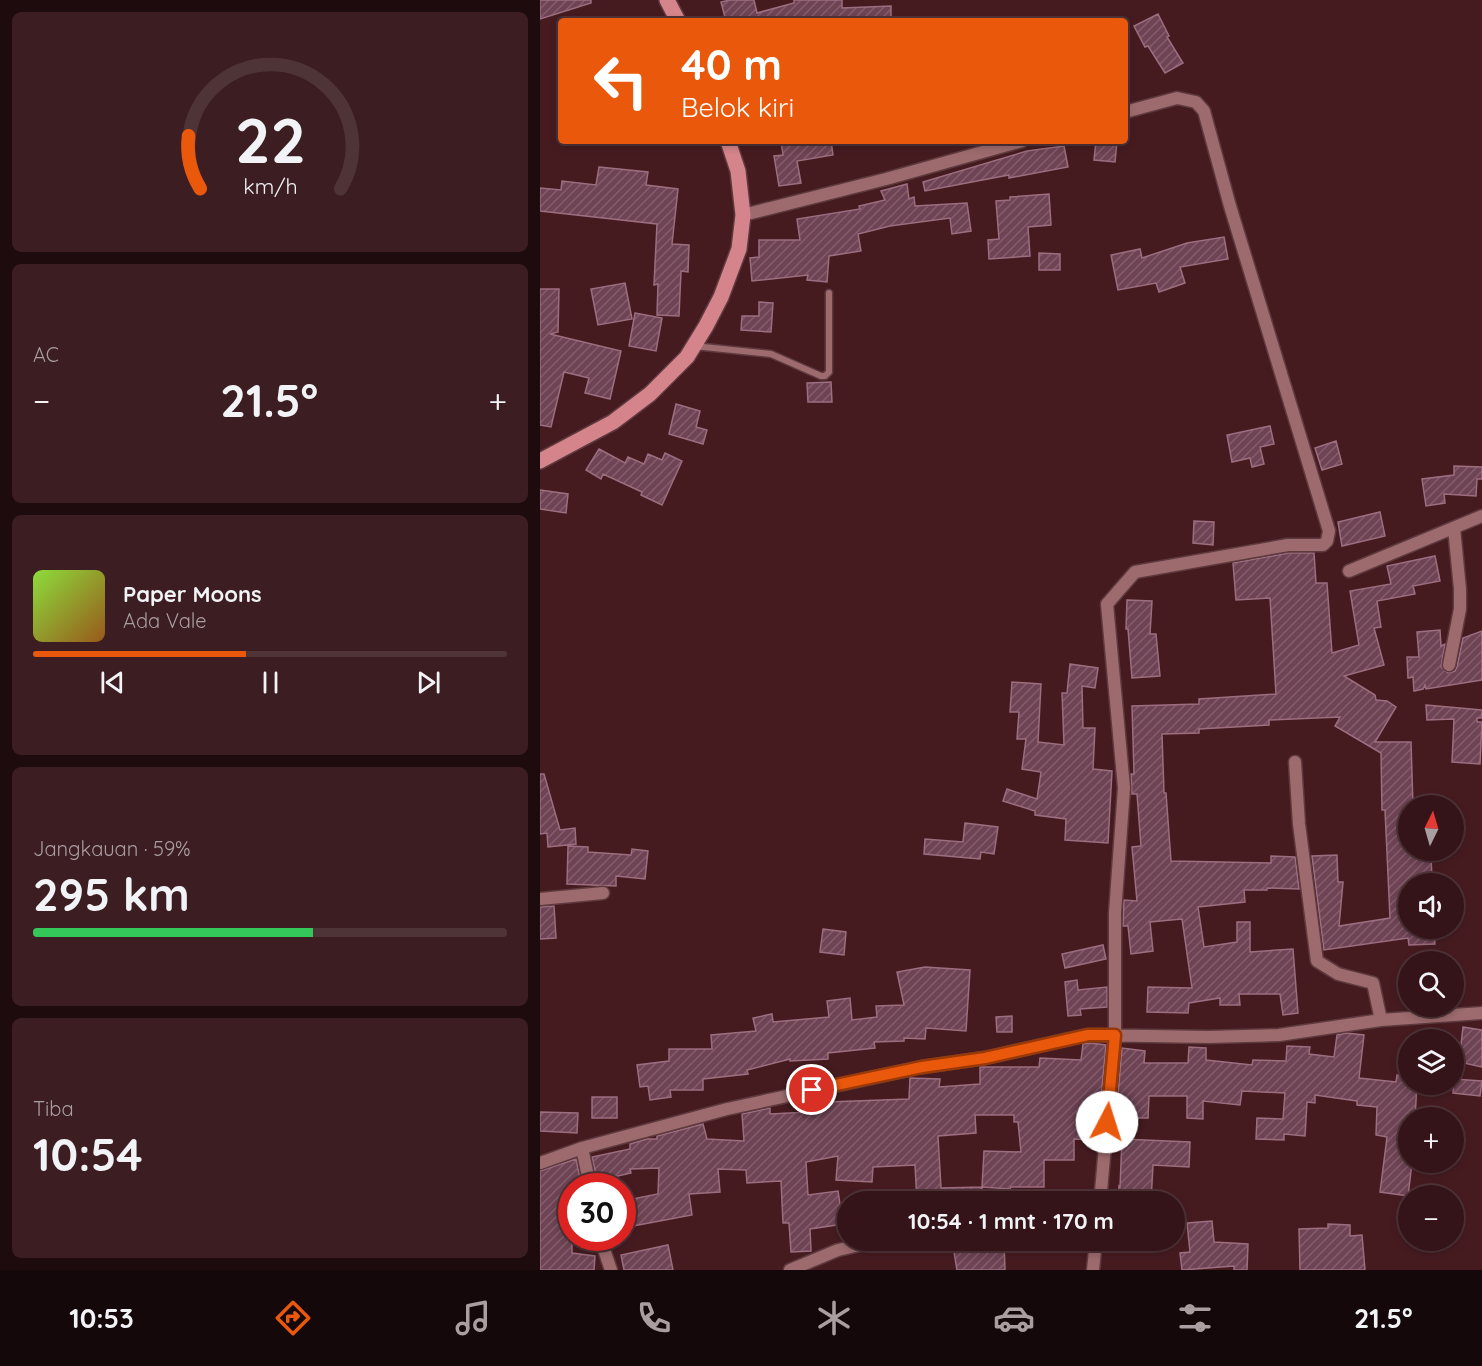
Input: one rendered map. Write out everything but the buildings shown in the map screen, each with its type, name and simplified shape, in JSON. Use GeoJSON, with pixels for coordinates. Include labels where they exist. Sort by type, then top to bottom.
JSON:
{"type":"FeatureCollection","features":[{"type":"Feature","properties":{"kind":"main road"},"geometry":{"type":"LineString","coordinates":[[667,0],[676,18]]}},
{"type":"Feature","properties":{"kind":"main road"},"geometry":{"type":"LineString","coordinates":[[540,461],[613,422],[650,394],[687,357],[694,346],[721,297],[739,249],[743,215],[738,171],[729,144]]}},
{"type":"Feature","properties":{"kind":"street"},"geometry":{"type":"LineString","coordinates":[[1100,1191],[1115,1035],[1115,913],[1124,788],[1107,604],[1135,572],[1288,545],[1323,545],[1327,541],[1329,531],[1230,206],[1204,111],[1196,102],[1177,98],[1128,111]]}},
{"type":"Feature","properties":{"kind":"street"},"geometry":{"type":"LineString","coordinates":[[743,215],[1011,144]]}},
{"type":"Feature","properties":{"kind":"street"},"geometry":{"type":"LineString","coordinates":[[1349,572],[1482,516]]}},
{"type":"Feature","properties":{"kind":"street"},"geometry":{"type":"LineString","coordinates":[[1449,665],[1460,609],[1454,528]]}},
{"type":"Feature","properties":{"kind":"street"},"geometry":{"type":"LineString","coordinates":[[1295,762],[1299,824],[1317,962],[1338,974],[1373,983],[1381,1020]]}},
{"type":"Feature","properties":{"kind":"street"},"geometry":{"type":"LineString","coordinates":[[540,900],[603,893]]}},
{"type":"Feature","properties":{"kind":"street"},"geometry":{"type":"LineString","coordinates":[[540,1163],[659,1126],[922,1067],[985,1058],[1088,1035],[1141,1037],[1279,1035],[1381,1020],[1482,1012]]}},
{"type":"Feature","properties":{"kind":"street"},"geometry":{"type":"LineString","coordinates":[[582,1149],[587,1173]]}},
{"type":"Feature","properties":{"kind":"street"},"geometry":{"type":"LineString","coordinates":[[790,1270],[837,1250]]}},
{"type":"Feature","properties":{"kind":"street"},"geometry":{"type":"LineString","coordinates":[[604,1251],[611,1270]]}},
{"type":"Feature","properties":{"kind":"street"},"geometry":{"type":"LineString","coordinates":[[1093,1270],[1095,1251]]}},
{"type":"Feature","properties":{"kind":"lane"},"geometry":{"type":"LineString","coordinates":[[694,346],[771,354],[825,376],[829,372],[829,293]]}},
{"type":"Feature","properties":{"kind":"route"},"geometry":{"type":"LineString","coordinates":[[812,1090],[922,1067],[985,1058],[1088,1035],[1115,1035],[1107,1122]]}}]}
